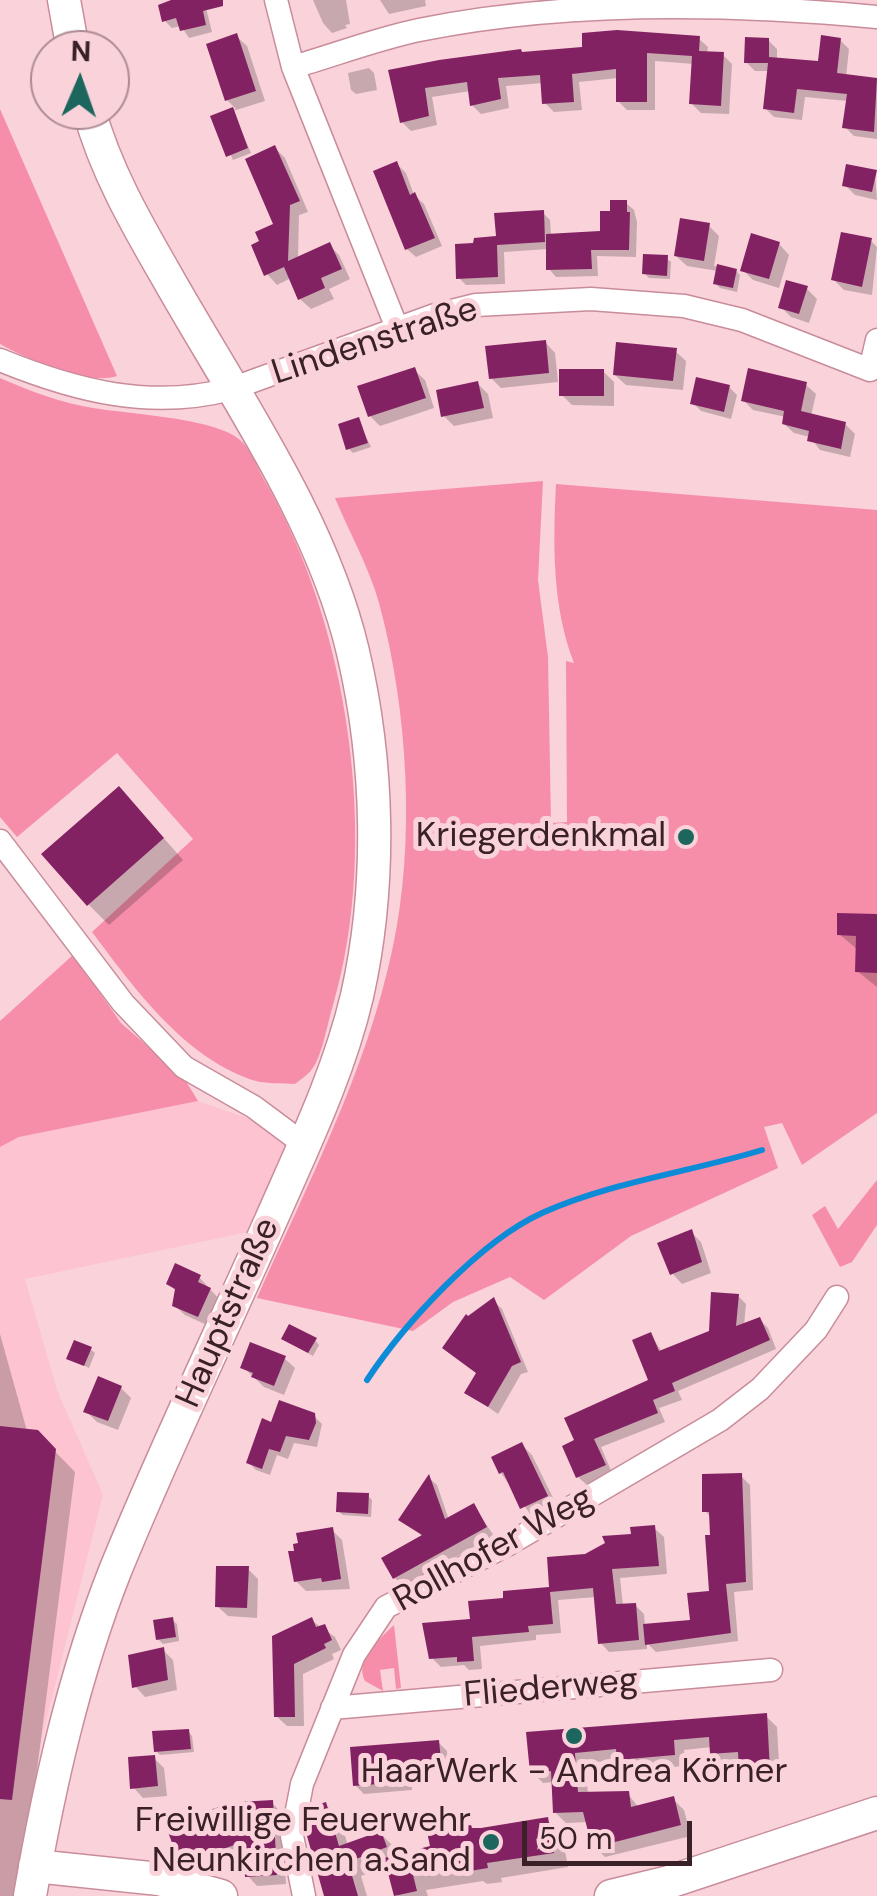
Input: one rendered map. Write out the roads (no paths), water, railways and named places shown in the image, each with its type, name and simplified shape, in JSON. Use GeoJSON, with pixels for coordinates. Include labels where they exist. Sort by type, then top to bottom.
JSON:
{"type":"FeatureCollection","features":[{"type":"Feature","properties":{"kind":"main road"},"geometry":{"type":"LineString","coordinates":[[64,0],[69,30]]}},
{"type":"Feature","properties":{"kind":"main road","name":"Hauptstraße"},"geometry":{"type":"LineString","coordinates":[[33,1881],[52,1777],[114,1574],[304,1145],[346,1037],[365,945],[373,840],[372,781],[353,651],[319,549],[295,499],[129,210],[97,130]]}},
{"type":"Feature","properties":{"kind":"main road"},"geometry":{"type":"LineString","coordinates":[[611,1896],[668,1882],[877,1813]]}},
{"type":"Feature","properties":{"kind":"main road"},"geometry":{"type":"LineString","coordinates":[[33,1881],[159,1879],[221,1896]]}},
{"type":"Feature","properties":{"kind":"street"},"geometry":{"type":"LineString","coordinates":[[276,0],[294,67],[397,328]]}},
{"type":"Feature","properties":{"kind":"street"},"geometry":{"type":"LineString","coordinates":[[294,67],[418,30],[575,7],[808,10],[877,16]]}},
{"type":"Feature","properties":{"kind":"street","name":"Lindenstraße"},"geometry":{"type":"LineString","coordinates":[[0,360],[48,380],[104,394],[164,399],[201,397],[397,328],[476,305],[591,299],[684,306],[742,320],[870,370],[877,340]]}},
{"type":"Feature","properties":{"kind":"street"},"geometry":{"type":"LineString","coordinates":[[0,841],[122,1002],[184,1067],[254,1107],[304,1145]]}},
{"type":"Feature","properties":{"kind":"street","name":"Rollhofer Weg"},"geometry":{"type":"LineString","coordinates":[[304,1896],[292,1836],[302,1784],[354,1655],[386,1607],[507,1545],[720,1420],[760,1389],[816,1330],[837,1297]]}},
{"type":"Feature","properties":{"kind":"street","name":"Fliederweg"},"geometry":{"type":"LineString","coordinates":[[332,1708],[771,1670]]}},
{"type":"Feature","properties":{"kind":"waterway"},"geometry":{"type":"LineString","coordinates":[[367,1380],[401,1334],[445,1286],[518,1226],[595,1193],[762,1150]]}},
{"type":"Feature","properties":{"kind":"place","name":"Kriegerdenkmal"},"geometry":{"type":"Point","coordinates":[686,837]}},
{"type":"Feature","properties":{"kind":"place","name":"HaarWerk - Andrea Körner"},"geometry":{"type":"Point","coordinates":[574,1736]}},
{"type":"Feature","properties":{"kind":"place","name":"Freiwillige Feuerwehr Neunkirchen a.Sand"},"geometry":{"type":"Point","coordinates":[491,1842]}}]}
